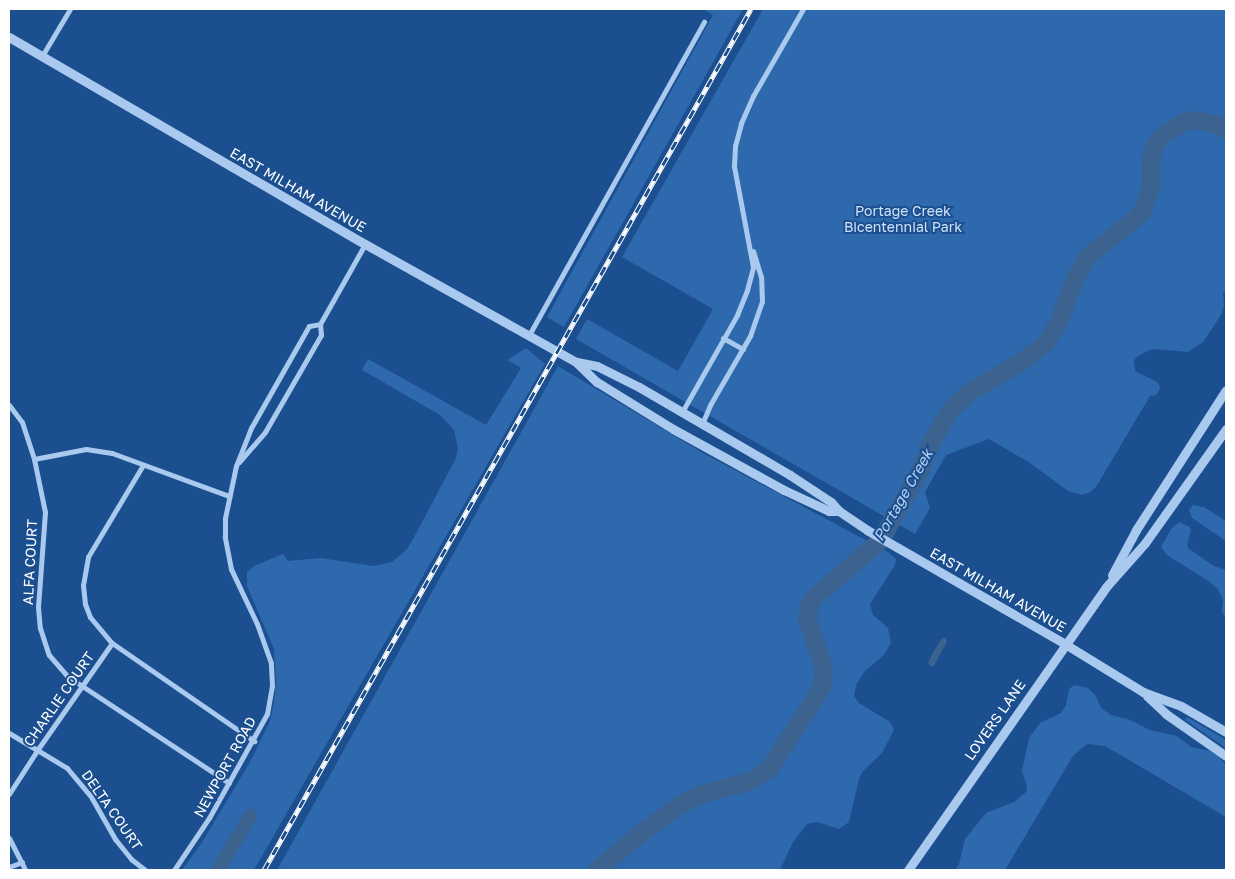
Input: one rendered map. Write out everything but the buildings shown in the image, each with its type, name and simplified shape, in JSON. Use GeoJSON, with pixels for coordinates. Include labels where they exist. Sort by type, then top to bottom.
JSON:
{"type":"FeatureCollection","features":[{"type":"Feature","properties":{"kind":"street"},"geometry":{"type":"LineString","coordinates":[[42,56],[70,9]]}},
{"type":"Feature","properties":{"kind":"street"},"geometry":{"type":"LineString","coordinates":[[682,412],[724,338],[747,290],[753,267],[734,166],[735,146],[741,123],[753,96],[803,9]]}},
{"type":"Feature","properties":{"kind":"street"},"geometry":{"type":"LineString","coordinates":[[529,335],[704,22]]}},
{"type":"Feature","properties":{"kind":"street","name":"EAST MILHAM AVENUE"},"geometry":{"type":"LineString","coordinates":[[9,37],[365,244],[576,362],[597,382],[673,429],[784,490],[829,511],[839,512]]}},
{"type":"Feature","properties":{"kind":"street"},"geometry":{"type":"LineString","coordinates":[[702,424],[710,404],[750,336],[762,302],[761,276],[748,237]]}},
{"type":"Feature","properties":{"kind":"street","name":"NEWPORT ROAD"},"geometry":{"type":"LineString","coordinates":[[236,466],[265,432],[321,335],[320,324],[365,244]]}},
{"type":"Feature","properties":{"kind":"street","name":"NEWPORT ROAD"},"geometry":{"type":"LineString","coordinates":[[174,870],[195,842],[254,741],[267,714],[272,684],[271,663],[257,624],[231,569],[225,537],[229,496],[236,466],[251,428],[309,326],[320,324]]}},
{"type":"Feature","properties":{"kind":"street"},"geometry":{"type":"LineString","coordinates":[[724,338],[743,348]]}},
{"type":"Feature","properties":{"kind":"street","name":"EAST MILHAM AVENUE"},"geometry":{"type":"LineString","coordinates":[[576,362],[597,366],[682,412],[790,475],[831,502],[839,512],[1065,644],[1143,692],[1181,706],[1226,732]]}},
{"type":"Feature","properties":{"kind":"street","name":"LOVERS LANE"},"geometry":{"type":"LineString","coordinates":[[1106,587],[1136,530],[1226,390]]}},
{"type":"Feature","properties":{"kind":"street","name":"ALFA COURT"},"geometry":{"type":"LineString","coordinates":[[9,405],[22,422],[34,460],[45,512],[38,584],[40,628],[49,655],[67,676],[229,783]]}},
{"type":"Feature","properties":{"kind":"street","name":"LOVERS LANE"},"geometry":{"type":"LineString","coordinates":[[908,870],[1106,587],[1145,543],[1226,429]]}},
{"type":"Feature","properties":{"kind":"street"},"geometry":{"type":"LineString","coordinates":[[34,460],[86,450],[112,453],[229,496]]}},
{"type":"Feature","properties":{"kind":"street"},"geometry":{"type":"LineString","coordinates":[[143,465],[88,557],[83,585],[85,604],[90,617],[112,643],[254,741]]}},
{"type":"Feature","properties":{"kind":"street","name":"CHARLIE COURT"},"geometry":{"type":"LineString","coordinates":[[9,794],[112,643]]}},
{"type":"Feature","properties":{"kind":"street","name":"EAST MILHAM AVENUE"},"geometry":{"type":"LineString","coordinates":[[1143,692],[1166,714],[1226,756]]}},
{"type":"Feature","properties":{"kind":"street","name":"DELTA COURT"},"geometry":{"type":"LineString","coordinates":[[9,733],[67,768],[90,795],[115,839],[131,859],[144,870]]}},
{"type":"Feature","properties":{"kind":"street"},"geometry":{"type":"LineString","coordinates":[[9,838],[26,870]]}},
{"type":"Feature","properties":{"kind":"street"},"geometry":{"type":"LineString","coordinates":[[9,867],[22,862]]}},
{"type":"Feature","properties":{"kind":"green space"},"geometry":{"type":"Polygon","coordinates":[[[703,9],[743,9],[564,327],[547,317],[713,15],[703,9]]]}},
{"type":"Feature","properties":{"kind":"green space","name":"Portage Creek Bicentennial Park"},"geometry":{"type":"Polygon","coordinates":[[[763,9],[1226,9],[1226,291],[1223,292],[1224,306],[1221,315],[1203,342],[1188,352],[1152,349],[1134,360],[1135,371],[1157,382],[1160,386],[1159,391],[1156,395],[1150,396],[1096,487],[1090,492],[1082,495],[1068,491],[1030,463],[989,439],[946,455],[925,492],[930,508],[915,534],[576,339],[587,319],[678,371],[713,309],[622,257],[763,9]]]}},
{"type":"Feature","properties":{"kind":"green space"},"geometry":{"type":"Polygon","coordinates":[[[526,348],[545,364],[254,870],[182,870],[201,844],[250,762],[270,721],[276,682],[274,649],[247,586],[247,572],[254,566],[283,554],[288,561],[320,558],[374,566],[392,562],[407,549],[412,541],[456,458],[458,449],[454,430],[440,415],[362,370],[368,359],[486,425],[521,368],[507,360],[526,348]]]}},
{"type":"Feature","properties":{"kind":"green space"},"geometry":{"type":"Polygon","coordinates":[[[558,366],[701,452],[888,552],[896,559],[895,565],[870,604],[873,615],[888,628],[891,643],[884,655],[865,671],[856,685],[854,696],[859,703],[890,722],[894,730],[882,753],[863,771],[859,779],[849,822],[839,829],[817,822],[807,824],[793,842],[780,870],[277,870],[558,366]]]}},
{"type":"Feature","properties":{"kind":"green space"},"geometry":{"type":"Polygon","coordinates":[[[1193,505],[1204,507],[1226,521],[1226,541],[1192,518],[1189,510],[1193,505]]]}},
{"type":"Feature","properties":{"kind":"green space"},"geometry":{"type":"Polygon","coordinates":[[[1179,522],[1190,527],[1191,531],[1187,545],[1189,549],[1214,566],[1226,570],[1226,620],[1222,611],[1223,600],[1218,589],[1167,555],[1161,547],[1171,529],[1179,522]]]}},
{"type":"Feature","properties":{"kind":"green space"},"geometry":{"type":"Polygon","coordinates":[[[1074,685],[1088,688],[1096,696],[1101,708],[1111,715],[1130,720],[1150,730],[1177,736],[1191,747],[1210,751],[1219,756],[1226,766],[1226,817],[1105,746],[1087,744],[1073,756],[1005,870],[955,870],[959,864],[965,839],[986,813],[1014,802],[1026,792],[1027,787],[1022,771],[1029,738],[1040,723],[1061,713],[1066,705],[1069,689],[1074,685]]]}},
{"type":"Feature","properties":{"kind":"green space"},"geometry":{"type":"Polygon","coordinates":[[[1187,717],[1226,740],[1226,748],[1185,720],[1187,717]]]}},
{"type":"Feature","properties":{"kind":"shaded area"},"geometry":{"type":"Polygon","coordinates":[[[942,638],[946,638],[947,642],[933,667],[930,666],[928,663],[942,638]]]}},
{"type":"Feature","properties":{"kind":"shaded area"},"geometry":{"type":"Polygon","coordinates":[[[251,808],[257,812],[256,820],[226,870],[210,870],[244,813],[251,808]]]}},
{"type":"Feature","properties":{"kind":"waterway","name":"Portage Creek"},"geometry":{"type":"LineString","coordinates":[[597,870],[643,832],[683,803],[700,795],[751,781],[770,768],[823,686],[824,668],[807,618],[810,604],[815,597],[881,540],[921,469],[930,445],[950,411],[970,392],[1023,361],[1046,343],[1060,319],[1075,279],[1088,256],[1143,211],[1151,187],[1151,159],[1155,146],[1162,136],[1184,122],[1194,120],[1216,124],[1226,130]]}},
{"type":"Feature","properties":{"kind":"railway"},"geometry":{"type":"LineString","coordinates":[[264,870],[751,9]]}}]}
